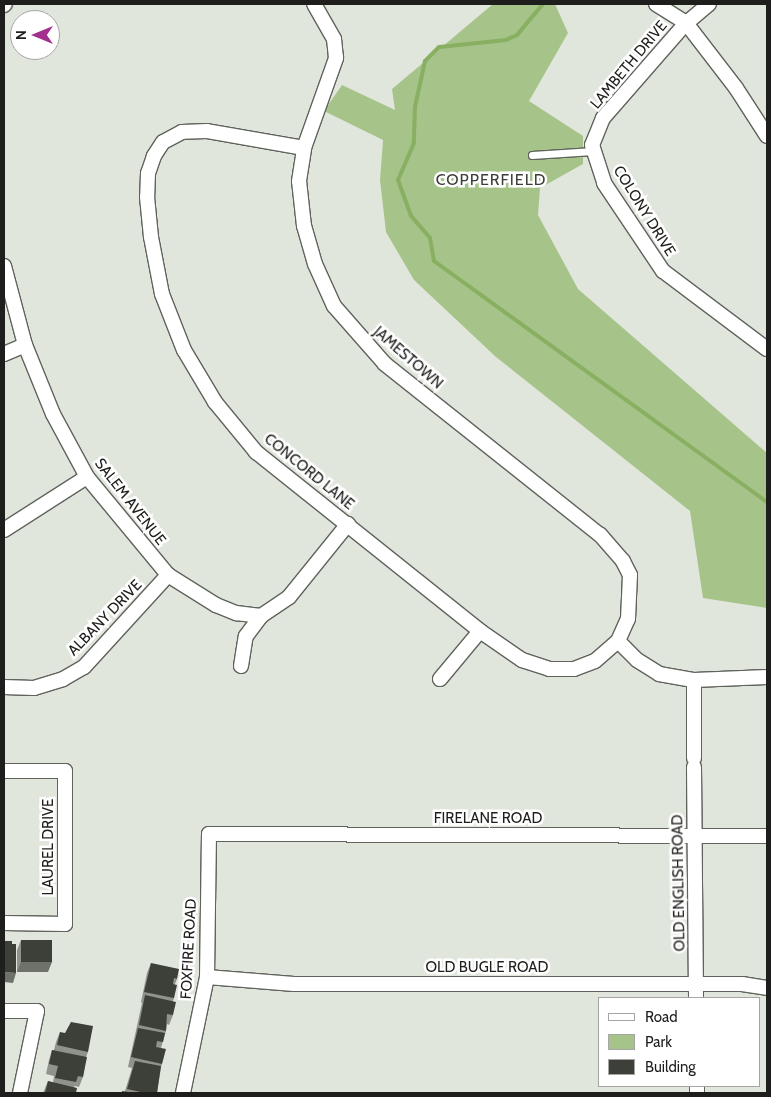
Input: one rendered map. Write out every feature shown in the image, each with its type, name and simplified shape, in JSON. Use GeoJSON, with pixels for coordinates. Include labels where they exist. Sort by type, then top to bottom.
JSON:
{"type":"FeatureCollection","features":[{"type":"Feature","properties":{"kind":"street","name":"JAMESTOWN"},"geometry":{"type":"LineString","coordinates":[[314,4],[334,38],[336,58],[304,148],[299,182],[304,226],[316,264],[334,306],[385,364],[600,535],[623,561],[630,576],[628,619],[618,641]]}},
{"type":"Feature","properties":{"kind":"street"},"geometry":{"type":"LineString","coordinates":[[656,4],[686,23],[736,88],[767,136]]}},
{"type":"Feature","properties":{"kind":"street","name":"LAMBETH DRIVE"},"geometry":{"type":"LineString","coordinates":[[594,155],[595,135],[603,118],[686,23],[709,4]]}},
{"type":"Feature","properties":{"kind":"street","name":"CONCORD LANE"},"geometry":{"type":"LineString","coordinates":[[304,148],[207,131],[182,132],[163,142],[148,173],[151,238],[165,302],[184,350],[215,402],[256,452],[480,631],[522,660],[549,669],[581,667],[595,661],[618,641]]}},
{"type":"Feature","properties":{"kind":"street","name":"COLONY DRIVE"},"geometry":{"type":"LineString","coordinates":[[594,155],[604,183],[663,271],[767,349]]}},
{"type":"Feature","properties":{"kind":"street","name":"SALEM AVENUE"},"geometry":{"type":"LineString","coordinates":[[4,266],[25,346],[53,414],[87,477],[168,576],[216,605],[236,613],[261,616]]}},
{"type":"Feature","properties":{"kind":"street"},"geometry":{"type":"LineString","coordinates":[[4,354],[25,346]]}},
{"type":"Feature","properties":{"kind":"street"},"geometry":{"type":"LineString","coordinates":[[4,530],[87,477]]}},
{"type":"Feature","properties":{"kind":"street"},"geometry":{"type":"LineString","coordinates":[[241,666],[246,636],[261,616],[289,596],[348,524]]}},
{"type":"Feature","properties":{"kind":"street","name":"ALBANY DRIVE"},"geometry":{"type":"LineString","coordinates":[[4,688],[34,688],[63,679],[84,667],[168,576]]}},
{"type":"Feature","properties":{"kind":"street"},"geometry":{"type":"LineString","coordinates":[[440,679],[480,631]]}},
{"type":"Feature","properties":{"kind":"street"},"geometry":{"type":"LineString","coordinates":[[618,641],[637,660],[659,674],[694,680],[767,678]]}},
{"type":"Feature","properties":{"kind":"street","name":"OLD ENGLISH ROAD"},"geometry":{"type":"LineString","coordinates":[[694,680],[696,992]]}},
{"type":"Feature","properties":{"kind":"street","name":"LAUREL DRIVE"},"geometry":{"type":"LineString","coordinates":[[4,771],[65,771],[65,924],[4,923]]}},
{"type":"Feature","properties":{"kind":"street","name":"FIRELANE ROAD"},"geometry":{"type":"LineString","coordinates":[[209,834],[767,836]]}},
{"type":"Feature","properties":{"kind":"street","name":"FOXFIRE ROAD"},"geometry":{"type":"LineString","coordinates":[[183,1093],[207,977],[209,834]]}},
{"type":"Feature","properties":{"kind":"street","name":"OLD BUGLE ROAD"},"geometry":{"type":"LineString","coordinates":[[207,977],[294,984],[696,992],[742,984],[767,988]]}},
{"type":"Feature","properties":{"kind":"street"},"geometry":{"type":"LineString","coordinates":[[4,1012],[38,1012],[20,1093]]}},
{"type":"Feature","properties":{"kind":"lane"},"geometry":{"type":"LineString","coordinates":[[532,155],[594,155]]}},
{"type":"Feature","properties":{"kind":"green space"},"geometry":{"type":"Polygon","coordinates":[[[493,4],[555,4],[568,33],[529,101],[583,136],[583,164],[540,188],[538,215],[578,289],[767,453],[767,608],[703,598],[690,511],[496,357],[414,280],[386,232],[380,180],[383,140],[324,111],[342,85],[395,110],[392,89],[493,4]]]}},
{"type":"Feature","properties":{"kind":"building"},"geometry":{"type":"Polygon","coordinates":[[[21,940],[52,940],[52,962],[21,962],[21,940]]]}},
{"type":"Feature","properties":{"kind":"building"},"geometry":{"type":"Polygon","coordinates":[[[4,941],[12,941],[12,944],[16,944],[16,973],[4,972],[4,941]]]}},
{"type":"Feature","properties":{"kind":"building"},"geometry":{"type":"Polygon","coordinates":[[[151,963],[179,969],[177,979],[174,978],[173,984],[177,985],[174,998],[144,992],[151,963]]]}},
{"type":"Feature","properties":{"kind":"building"},"geometry":{"type":"Polygon","coordinates":[[[145,995],[176,1002],[173,1015],[167,1014],[166,1031],[139,1025],[145,995]]]}},
{"type":"Feature","properties":{"kind":"building"},"geometry":{"type":"Polygon","coordinates":[[[71,1022],[93,1026],[88,1052],[57,1045],[60,1032],[65,1033],[71,1022]]]}},
{"type":"Feature","properties":{"kind":"building"},"geometry":{"type":"Polygon","coordinates":[[[4,1027],[5,1052],[4,1052],[4,1027]]]}},
{"type":"Feature","properties":{"kind":"building"},"geometry":{"type":"Polygon","coordinates":[[[138,1028],[165,1033],[163,1042],[157,1041],[156,1047],[166,1049],[162,1064],[131,1057],[138,1028]]]}},
{"type":"Feature","properties":{"kind":"building"},"geometry":{"type":"Polygon","coordinates":[[[52,1050],[87,1057],[83,1077],[78,1076],[76,1082],[55,1078],[58,1066],[49,1064],[52,1050]]]}},
{"type":"Feature","properties":{"kind":"building"},"geometry":{"type":"Polygon","coordinates":[[[135,1061],[161,1066],[157,1093],[145,1093],[127,1089],[135,1061]]]}},
{"type":"Feature","properties":{"kind":"building"},"geometry":{"type":"Polygon","coordinates":[[[48,1081],[77,1088],[76,1093],[45,1093],[48,1081]]]}},
{"type":"Feature","properties":{"kind":"waterway"},"geometry":{"type":"LineString","coordinates":[[543,4],[517,35],[506,40],[439,47],[425,61],[415,107],[414,143],[398,180],[411,216],[430,238],[434,261],[767,502]]}},
{"type":"Feature","properties":{"kind":"district","name":"COPPERFIELD"},"geometry":{"type":"Point","coordinates":[491,180]}}]}
